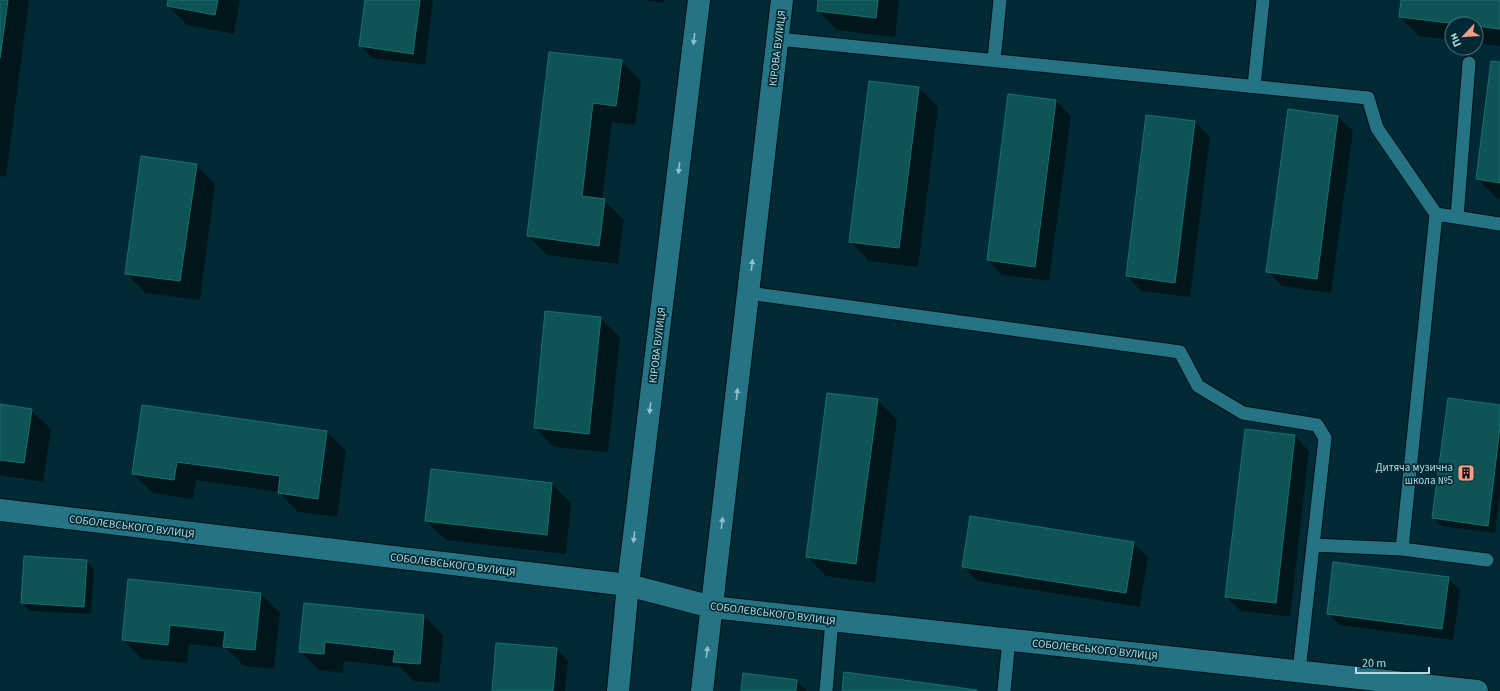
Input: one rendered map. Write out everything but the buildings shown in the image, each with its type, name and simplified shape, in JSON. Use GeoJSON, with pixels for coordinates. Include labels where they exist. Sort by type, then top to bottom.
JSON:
{"type":"FeatureCollection","features":[{"type":"Feature","properties":{"kind":"street","name":"КІРОВА ВУЛИЦЯ"},"geometry":{"type":"LineString","coordinates":[[618,691],[628,585],[699,0]]}},
{"type":"Feature","properties":{"kind":"street","name":"КІРОВА ВУЛИЦЯ"},"geometry":{"type":"LineString","coordinates":[[702,691],[782,0]]}},
{"type":"Feature","properties":{"kind":"street","name":"СОБОЛЄВСЬКОГО ВУЛИЦЯ"},"geometry":{"type":"LineString","coordinates":[[0,510],[628,585],[712,607],[1478,691]]}},
{"type":"Feature","properties":{"kind":"lane"},"geometry":{"type":"LineString","coordinates":[[994,60],[1000,0]]}},
{"type":"Feature","properties":{"kind":"lane"},"geometry":{"type":"LineString","coordinates":[[1254,86],[1263,0]]}},
{"type":"Feature","properties":{"kind":"lane"},"geometry":{"type":"LineString","coordinates":[[778,39],[1368,98],[1377,128],[1436,214],[1402,549]]}},
{"type":"Feature","properties":{"kind":"lane"},"geometry":{"type":"LineString","coordinates":[[1456,217],[1469,63]]}},
{"type":"Feature","properties":{"kind":"lane"},"geometry":{"type":"LineString","coordinates":[[1436,214],[1500,224]]}},
{"type":"Feature","properties":{"kind":"lane"},"geometry":{"type":"LineString","coordinates":[[748,294],[1180,352],[1198,386],[1243,413],[1317,425],[1325,438],[1299,671]]}},
{"type":"Feature","properties":{"kind":"lane"},"geometry":{"type":"LineString","coordinates":[[1313,546],[1402,549],[1487,560]]}},
{"type":"Feature","properties":{"kind":"lane"},"geometry":{"type":"LineString","coordinates":[[826,691],[832,620]]}},
{"type":"Feature","properties":{"kind":"lane"},"geometry":{"type":"LineString","coordinates":[[1004,691],[1009,640]]}},
{"type":"Feature","properties":{"kind":"place","name":"Дитяча музична школа №5"},"geometry":{"type":"Point","coordinates":[1466,473]}}]}
